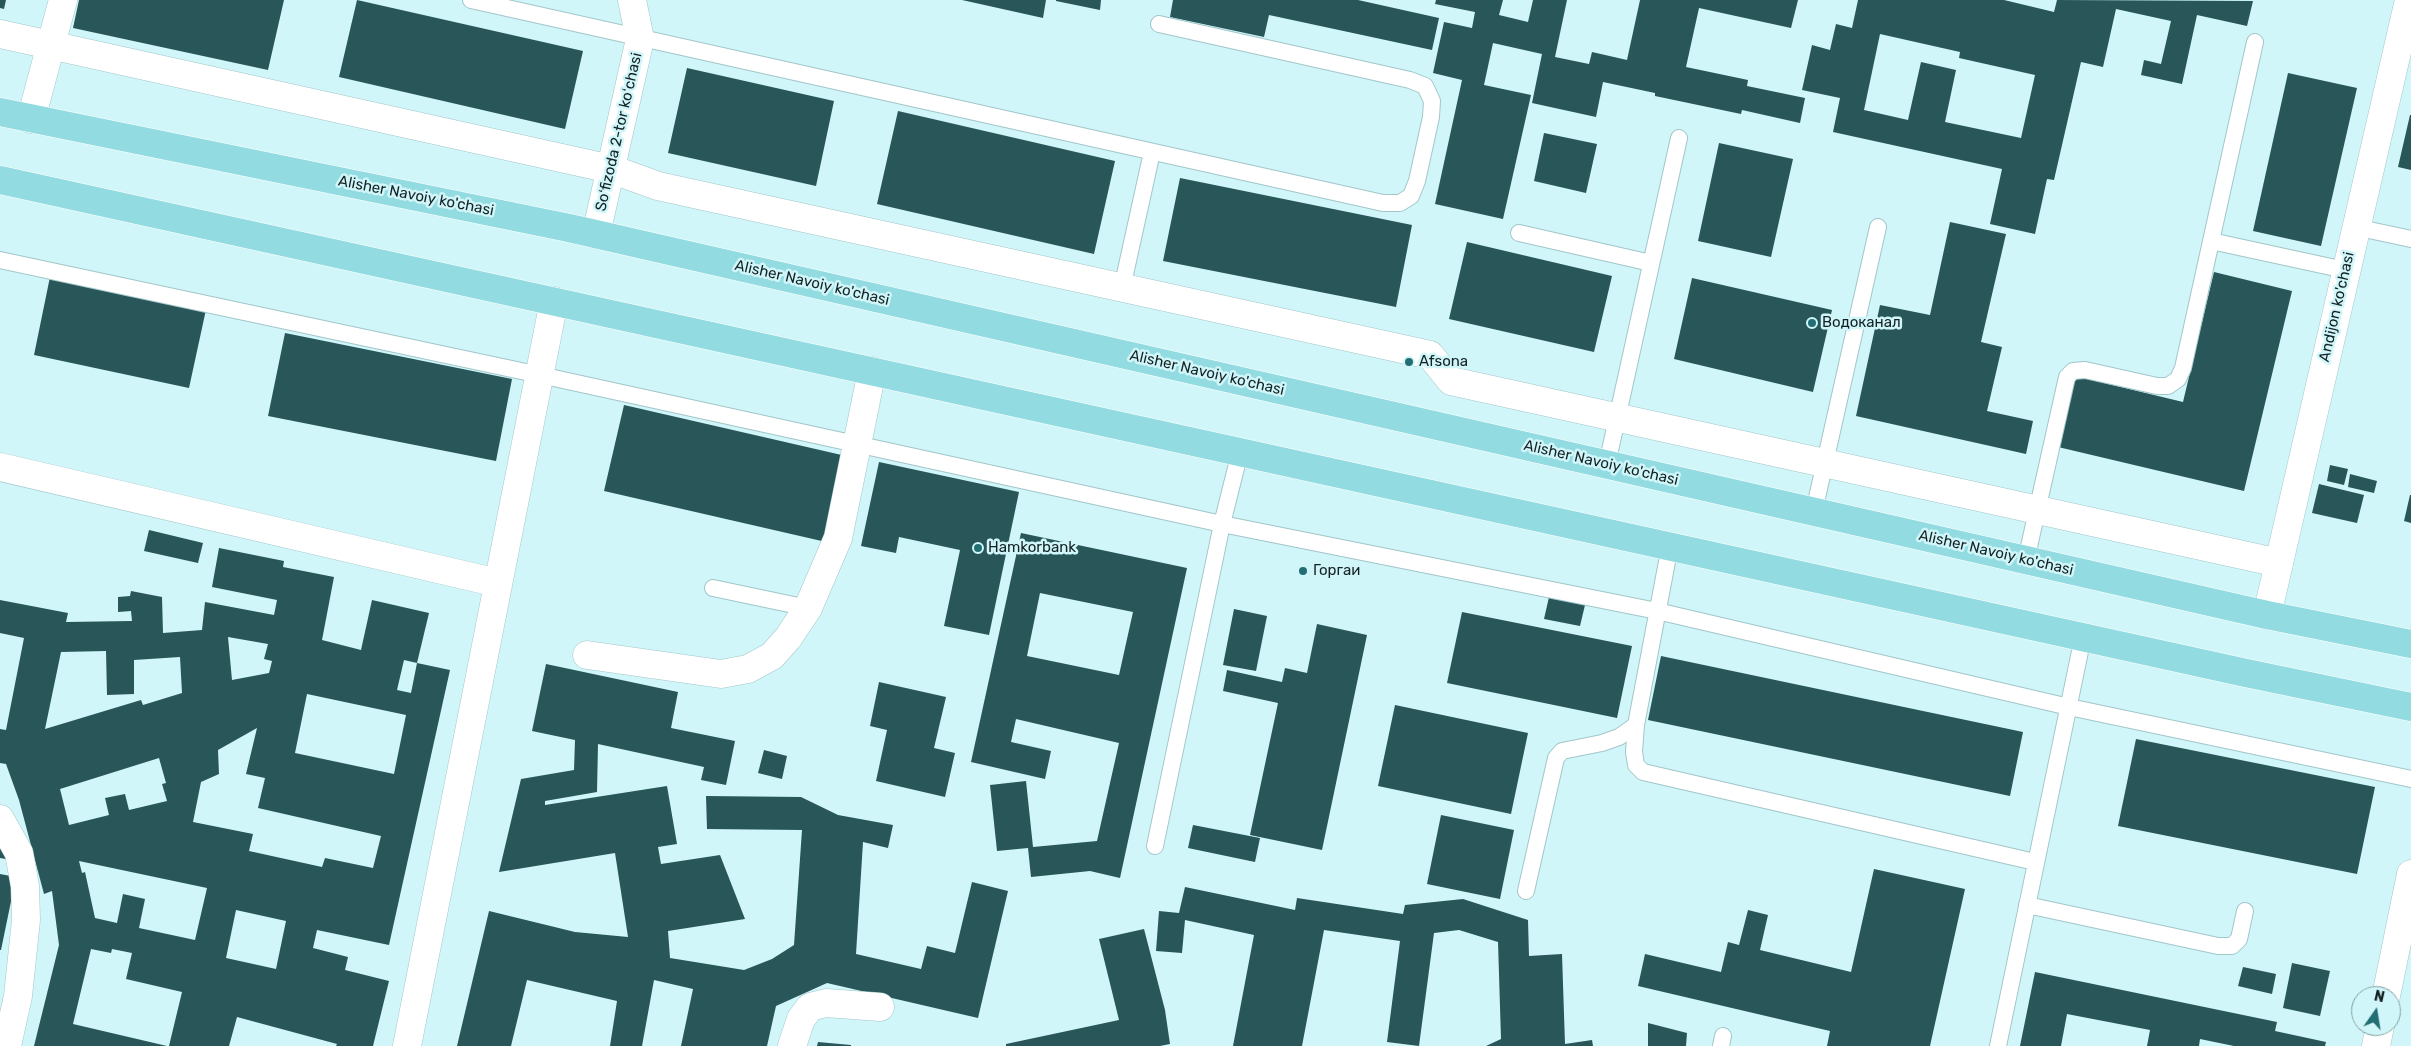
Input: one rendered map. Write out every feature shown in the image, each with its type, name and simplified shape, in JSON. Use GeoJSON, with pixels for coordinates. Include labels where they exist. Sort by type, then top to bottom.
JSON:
{"type":"FeatureCollection","features":[{"type":"Feature","properties":{"kind":"main road","name":"Alisher Navoiy ko'chasi"},"geometry":{"type":"LineString","coordinates":[[0,112],[596,234],[2268,615],[2411,644]]}},
{"type":"Feature","properties":{"kind":"main road"},"geometry":{"type":"LineString","coordinates":[[0,180],[2083,637],[2411,707]]}},
{"type":"Feature","properties":{"kind":"street"},"geometry":{"type":"LineString","coordinates":[[31,119],[63,0]]}},
{"type":"Feature","properties":{"kind":"street","name":"Soʻfizoda 2-tor koʻchasi"},"geometry":{"type":"LineString","coordinates":[[596,234],[640,38],[632,0]]}},
{"type":"Feature","properties":{"kind":"street","name":"Andijon ko'chasi"},"geometry":{"type":"LineString","coordinates":[[2268,615],[2345,270],[2409,0]]}},
{"type":"Feature","properties":{"kind":"street"},"geometry":{"type":"LineString","coordinates":[[0,34],[611,168],[658,186],[1430,355],[1451,381],[1824,465],[2279,563]]}},
{"type":"Feature","properties":{"kind":"street"},"geometry":{"type":"LineString","coordinates":[[407,1046],[554,301]]}},
{"type":"Feature","properties":{"kind":"street"},"geometry":{"type":"LineString","coordinates":[[588,655],[722,674],[748,669],[772,656],[788,638],[808,608],[838,538],[872,371]]}},
{"type":"Feature","properties":{"kind":"street"},"geometry":{"type":"LineString","coordinates":[[0,467],[498,584]]}},
{"type":"Feature","properties":{"kind":"street"},"geometry":{"type":"LineString","coordinates":[[0,819],[20,853],[25,886],[26,920],[18,996],[7,1046]]}},
{"type":"Feature","properties":{"kind":"street"},"geometry":{"type":"LineString","coordinates":[[2388,986],[2411,874]]}},
{"type":"Feature","properties":{"kind":"street"},"geometry":{"type":"LineString","coordinates":[[792,1046],[801,1019],[810,1008],[826,1002],[880,1008]]}},
{"type":"Feature","properties":{"kind":"lane"},"geometry":{"type":"LineString","coordinates":[[471,0],[1384,203],[1400,204],[1411,196],[1417,181],[1431,117],[1432,100],[1424,86],[1410,80],[1159,24]]}},
{"type":"Feature","properties":{"kind":"lane"},"geometry":{"type":"LineString","coordinates":[[2026,560],[2067,376],[2073,371],[2085,370],[2157,386],[2168,386],[2178,379],[2183,368],[2255,42]]}},
{"type":"Feature","properties":{"kind":"lane"},"geometry":{"type":"LineString","coordinates":[[1607,464],[1679,138]]}},
{"type":"Feature","properties":{"kind":"lane"},"geometry":{"type":"LineString","coordinates":[[1122,288],[1152,152]]}},
{"type":"Feature","properties":{"kind":"lane"},"geometry":{"type":"LineString","coordinates":[[1814,511],[1878,227]]}},
{"type":"Feature","properties":{"kind":"lane"},"geometry":{"type":"LineString","coordinates":[[2355,227],[2411,239]]}},
{"type":"Feature","properties":{"kind":"lane"},"geometry":{"type":"LineString","coordinates":[[1519,233],[1651,263]]}},
{"type":"Feature","properties":{"kind":"lane"},"geometry":{"type":"LineString","coordinates":[[2211,241],[2345,270]]}},
{"type":"Feature","properties":{"kind":"lane"},"geometry":{"type":"LineString","coordinates":[[0,260],[540,375],[1222,524],[1657,611],[2069,707],[2411,780]]}},
{"type":"Feature","properties":{"kind":"lane"},"geometry":{"type":"LineString","coordinates":[[1155,846],[1222,524],[1240,452]]}},
{"type":"Feature","properties":{"kind":"lane"},"geometry":{"type":"LineString","coordinates":[[1670,546],[1636,725],[1634,752],[1636,765],[1643,772],[2035,862]]}},
{"type":"Feature","properties":{"kind":"lane"},"geometry":{"type":"LineString","coordinates":[[713,588],[808,608]]}},
{"type":"Feature","properties":{"kind":"lane"},"geometry":{"type":"LineString","coordinates":[[1998,1046],[2083,637]]}},
{"type":"Feature","properties":{"kind":"lane"},"geometry":{"type":"LineString","coordinates":[[1526,891],[1556,758],[1562,750],[1602,743],[1619,737],[1636,725]]}},
{"type":"Feature","properties":{"kind":"lane"},"geometry":{"type":"LineString","coordinates":[[2027,905],[2218,946],[2232,946],[2239,939],[2245,911]]}},
{"type":"Feature","properties":{"kind":"building"},"geometry":{"type":"Polygon","coordinates":[[[0,0],[6,0],[4,9],[0,8],[0,0]]]}},
{"type":"Feature","properties":{"kind":"building"},"geometry":{"type":"Polygon","coordinates":[[[79,0],[284,0],[268,70],[73,28],[79,0]]]}},
{"type":"Feature","properties":{"kind":"building"},"geometry":{"type":"Polygon","coordinates":[[[357,0],[583,51],[565,129],[339,77],[357,0]]]}},
{"type":"Feature","properties":{"kind":"building"},"geometry":{"type":"Polygon","coordinates":[[[962,0],[1046,0],[1043,18],[962,0]]]}},
{"type":"Feature","properties":{"kind":"building"},"geometry":{"type":"Polygon","coordinates":[[[1101,0],[1100,10],[1056,1],[1101,0]]]}},
{"type":"Feature","properties":{"kind":"building"},"geometry":{"type":"Polygon","coordinates":[[[1173,0],[1358,0],[1439,18],[1432,50],[1269,15],[1264,37],[1170,17],[1173,0]]]}},
{"type":"Feature","properties":{"kind":"building"},"geometry":{"type":"Polygon","coordinates":[[[1436,0],[1503,0],[1499,15],[1528,22],[1533,0],[1567,0],[1555,57],[1589,64],[1592,52],[1627,60],[1640,0],[1798,0],[1791,28],[1699,8],[1686,67],[1748,80],[1747,86],[1805,98],[1800,123],[1742,110],[1741,114],[1655,96],[1655,93],[1603,82],[1596,117],[1532,103],[1542,54],[1493,43],[1484,85],[1531,95],[1503,219],[1435,204],[1462,80],[1433,73],[1444,22],[1472,28],[1475,12],[1435,4],[1436,0]]]}},
{"type":"Feature","properties":{"kind":"building"},"geometry":{"type":"Polygon","coordinates":[[[1858,0],[2004,0],[2054,12],[2057,0],[2253,1],[2247,26],[2197,15],[2182,84],[2141,75],[2144,60],[2161,64],[2171,21],[2116,9],[2103,67],[2081,62],[2054,180],[2047,179],[2035,234],[1990,224],[2002,169],[1833,132],[1840,98],[1802,90],[1812,45],[1830,50],[1836,24],[1852,28],[1858,0]],[[1880,34],[1864,110],[1908,120],[1921,62],[1956,70],[1945,122],[2021,138],[2035,75],[1959,58],[1960,52],[1880,34]]]}},
{"type":"Feature","properties":{"kind":"building"},"geometry":{"type":"Polygon","coordinates":[[[687,68],[834,101],[816,186],[668,153],[687,68]]]}},
{"type":"Feature","properties":{"kind":"building"},"geometry":{"type":"Polygon","coordinates":[[[2288,73],[2357,88],[2321,246],[2253,231],[2288,73]]]}},
{"type":"Feature","properties":{"kind":"building"},"geometry":{"type":"Polygon","coordinates":[[[898,111],[1115,161],[1094,254],[877,204],[898,111]]]}},
{"type":"Feature","properties":{"kind":"building"},"geometry":{"type":"Polygon","coordinates":[[[2411,115],[2411,170],[2398,167],[2411,115]]]}},
{"type":"Feature","properties":{"kind":"building"},"geometry":{"type":"Polygon","coordinates":[[[1544,133],[1597,144],[1586,193],[1534,181],[1544,133]]]}},
{"type":"Feature","properties":{"kind":"building"},"geometry":{"type":"Polygon","coordinates":[[[1719,143],[1793,159],[1771,257],[1698,241],[1719,143]]]}},
{"type":"Feature","properties":{"kind":"building"},"geometry":{"type":"Polygon","coordinates":[[[1180,178],[1412,225],[1396,307],[1163,261],[1180,178]]]}},
{"type":"Feature","properties":{"kind":"building"},"geometry":{"type":"Polygon","coordinates":[[[1950,222],[2006,234],[1981,342],[2002,347],[1987,411],[2033,421],[2026,454],[1856,416],[1880,305],[1930,315],[1950,222]]]}},
{"type":"Feature","properties":{"kind":"building"},"geometry":{"type":"Polygon","coordinates":[[[1467,242],[1612,276],[1594,352],[1449,319],[1467,242]]]}},
{"type":"Feature","properties":{"kind":"building"},"geometry":{"type":"Polygon","coordinates":[[[51,272],[207,305],[189,388],[34,355],[51,272]]]}},
{"type":"Feature","properties":{"kind":"building"},"geometry":{"type":"Polygon","coordinates":[[[2214,272],[2292,291],[2244,491],[2058,447],[2075,376],[2183,402],[2214,272]]]}},
{"type":"Feature","properties":{"kind":"building"},"geometry":{"type":"Polygon","coordinates":[[[1692,278],[1832,310],[1813,392],[1674,359],[1692,278]]]}},
{"type":"Feature","properties":{"kind":"building"},"geometry":{"type":"Polygon","coordinates":[[[285,333],[512,379],[496,461],[268,416],[285,333]]]}},
{"type":"Feature","properties":{"kind":"building"},"geometry":{"type":"Polygon","coordinates":[[[624,405],[846,456],[826,542],[604,491],[624,405]]]}},
{"type":"Feature","properties":{"kind":"building","name":"Hamkorbank"},"geometry":{"type":"Polygon","coordinates":[[[879,462],[1019,492],[989,635],[944,626],[960,550],[899,537],[896,553],[861,546],[879,462]]]}},
{"type":"Feature","properties":{"kind":"building"},"geometry":{"type":"Polygon","coordinates":[[[2330,465],[2348,469],[2344,485],[2327,481],[2330,465]]]}},
{"type":"Feature","properties":{"kind":"building"},"geometry":{"type":"Polygon","coordinates":[[[2350,474],[2377,481],[2374,493],[2348,487],[2350,474]]]}},
{"type":"Feature","properties":{"kind":"building"},"geometry":{"type":"Polygon","coordinates":[[[2319,484],[2364,495],[2357,523],[2312,513],[2319,484]]]}},
{"type":"Feature","properties":{"kind":"building"},"geometry":{"type":"Polygon","coordinates":[[[2411,495],[2411,523],[2404,521],[2411,495]]]}},
{"type":"Feature","properties":{"kind":"building"},"geometry":{"type":"Polygon","coordinates":[[[149,530],[203,543],[198,563],[144,551],[149,530]]]}},
{"type":"Feature","properties":{"kind":"building"},"geometry":{"type":"Polygon","coordinates":[[[1021,533],[1187,568],[1120,878],[1090,871],[1031,877],[1028,848],[997,851],[990,785],[1026,781],[1033,847],[1097,841],[1119,743],[1016,719],[1011,742],[1051,751],[1045,779],[971,762],[1021,533]],[[1040,593],[1027,656],[1119,675],[1133,612],[1040,593]]]}},
{"type":"Feature","properties":{"kind":"building"},"geometry":{"type":"Polygon","coordinates":[[[219,548],[284,561],[283,567],[334,577],[322,640],[361,650],[372,600],[429,613],[417,663],[450,670],[389,945],[317,930],[313,948],[348,957],[345,970],[389,981],[373,1046],[336,1046],[337,1044],[237,1017],[229,1046],[169,1046],[182,992],[126,979],[132,953],[112,949],[111,953],[91,949],[73,1024],[167,1046],[34,1046],[59,945],[52,891],[44,894],[19,800],[6,764],[0,763],[0,729],[6,730],[24,638],[0,633],[0,600],[68,613],[66,622],[132,621],[131,611],[118,612],[118,597],[130,596],[131,591],[162,597],[163,633],[202,630],[205,602],[274,615],[277,600],[212,587],[219,548]],[[228,637],[232,680],[269,673],[272,661],[264,659],[268,644],[228,637]],[[106,651],[61,652],[45,729],[141,700],[143,705],[182,693],[180,657],[134,660],[134,694],[107,695],[106,651]],[[404,660],[397,690],[411,693],[417,663],[404,660]],[[307,694],[295,753],[394,774],[406,715],[307,694]],[[257,728],[218,750],[219,774],[201,782],[193,822],[253,834],[249,851],[322,867],[325,858],[373,868],[381,836],[258,808],[265,778],[246,774],[257,728]],[[159,758],[60,789],[69,825],[109,815],[105,798],[125,794],[129,810],[167,801],[162,784],[166,783],[159,758]],[[79,861],[82,873],[85,872],[95,918],[117,923],[123,894],[145,899],[139,928],[195,940],[207,888],[79,861]],[[236,910],[226,958],[276,969],[286,921],[236,910]]]}},
{"type":"Feature","properties":{"kind":"building"},"geometry":{"type":"Polygon","coordinates":[[[1549,597],[1585,605],[1580,626],[1544,619],[1549,597]]]}},
{"type":"Feature","properties":{"kind":"building"},"geometry":{"type":"Polygon","coordinates":[[[1234,609],[1267,616],[1256,671],[1223,665],[1234,609]]]}},
{"type":"Feature","properties":{"kind":"building"},"geometry":{"type":"Polygon","coordinates":[[[1462,612],[1632,646],[1617,718],[1447,683],[1462,612]]]}},
{"type":"Feature","properties":{"kind":"building"},"geometry":{"type":"Polygon","coordinates":[[[1317,624],[1367,635],[1322,850],[1250,835],[1278,703],[1223,691],[1227,670],[1282,682],[1285,668],[1307,673],[1317,624]]]}},
{"type":"Feature","properties":{"kind":"building"},"geometry":{"type":"Polygon","coordinates":[[[1661,656],[2023,732],[2010,796],[1648,720],[1661,656]]]}},
{"type":"Feature","properties":{"kind":"building"},"geometry":{"type":"Polygon","coordinates":[[[546,664],[678,692],[671,728],[735,741],[726,785],[701,780],[704,767],[598,744],[597,792],[545,801],[545,805],[667,786],[677,844],[658,847],[661,864],[720,855],[745,919],[668,931],[670,958],[744,970],[772,959],[794,945],[802,830],[707,829],[706,796],[801,797],[838,815],[893,825],[888,848],[863,842],[856,954],[921,969],[927,946],[955,953],[972,882],[1008,891],[978,1018],[827,983],[776,1006],[767,1046],[681,1046],[693,989],[654,980],[642,1046],[610,1046],[617,1001],[527,980],[511,1046],[457,1046],[489,911],[575,932],[628,937],[615,853],[499,872],[521,779],[574,770],[575,740],[532,731],[546,664]]]}},
{"type":"Feature","properties":{"kind":"building"},"geometry":{"type":"Polygon","coordinates":[[[879,682],[946,697],[934,748],[955,753],[945,797],[876,781],[887,730],[870,726],[879,682]]]}},
{"type":"Feature","properties":{"kind":"building"},"geometry":{"type":"Polygon","coordinates":[[[1395,705],[1528,733],[1511,814],[1378,786],[1395,705]]]}},
{"type":"Feature","properties":{"kind":"building"},"geometry":{"type":"Polygon","coordinates":[[[2136,739],[2375,787],[2357,874],[2118,826],[2136,739]]]}},
{"type":"Feature","properties":{"kind":"building"},"geometry":{"type":"Polygon","coordinates":[[[764,750],[787,756],[782,779],[758,773],[764,750]]]}},
{"type":"Feature","properties":{"kind":"building"},"geometry":{"type":"Polygon","coordinates":[[[1441,815],[1514,830],[1500,899],[1427,884],[1441,815]]]}},
{"type":"Feature","properties":{"kind":"building"},"geometry":{"type":"Polygon","coordinates":[[[1193,825],[1260,838],[1255,862],[1188,848],[1193,825]]]}},
{"type":"Feature","properties":{"kind":"building"},"geometry":{"type":"Polygon","coordinates":[[[0,838],[12,860],[0,858],[0,838]]]}},
{"type":"Feature","properties":{"kind":"building"},"geometry":{"type":"Polygon","coordinates":[[[1874,869],[1965,889],[1930,1046],[1827,1046],[1830,1031],[1638,986],[1645,954],[1721,972],[1728,942],[1739,945],[1748,910],[1768,915],[1760,950],[1851,972],[1874,869]]]}},
{"type":"Feature","properties":{"kind":"building"},"geometry":{"type":"Polygon","coordinates":[[[0,874],[16,877],[1,950],[0,950],[0,874]]]}},
{"type":"Feature","properties":{"kind":"building"},"geometry":{"type":"Polygon","coordinates":[[[1185,887],[1295,910],[1297,898],[1403,914],[1405,905],[1463,899],[1528,920],[1529,956],[1562,954],[1565,1044],[1592,1040],[1593,1046],[1486,1046],[1501,1039],[1498,942],[1459,930],[1434,933],[1419,1046],[1387,1042],[1400,941],[1324,930],[1302,1046],[1233,1046],[1254,935],[1185,920],[1182,953],[1156,951],[1159,911],[1179,913],[1185,887]]]}},
{"type":"Feature","properties":{"kind":"building"},"geometry":{"type":"Polygon","coordinates":[[[1144,929],[1165,1010],[1170,1044],[1160,1046],[1006,1046],[1006,1044],[1119,1020],[1099,939],[1144,929]]]}},
{"type":"Feature","properties":{"kind":"building"},"geometry":{"type":"Polygon","coordinates":[[[2292,963],[2330,971],[2320,1016],[2283,1008],[2292,963]]]}},
{"type":"Feature","properties":{"kind":"building"},"geometry":{"type":"Polygon","coordinates":[[[2243,967],[2276,974],[2272,994],[2238,986],[2243,967]]]}},
{"type":"Feature","properties":{"kind":"building"},"geometry":{"type":"Polygon","coordinates":[[[2035,972],[2277,1022],[2275,1031],[2326,1042],[2325,1046],[2234,1046],[2200,1039],[2199,1046],[2147,1046],[2150,1030],[2067,1014],[2061,1046],[2020,1046],[2035,972]]]}},
{"type":"Feature","properties":{"kind":"building"},"geometry":{"type":"Polygon","coordinates":[[[1648,1023],[1687,1033],[1686,1046],[1648,1046],[1648,1023]]]}},
{"type":"Feature","properties":{"kind":"building"},"geometry":{"type":"Polygon","coordinates":[[[818,1042],[851,1045],[851,1046],[817,1046],[818,1042]]]}},
{"type":"Feature","properties":{"kind":"place","name":"Водоканал"},"geometry":{"type":"Point","coordinates":[1812,323]}},
{"type":"Feature","properties":{"kind":"place","name":"Afsona"},"geometry":{"type":"Point","coordinates":[1409,362]}},
{"type":"Feature","properties":{"kind":"place","name":"Hamkorbank"},"geometry":{"type":"Point","coordinates":[978,548]}},
{"type":"Feature","properties":{"kind":"place","name":"Горгаи"},"geometry":{"type":"Point","coordinates":[1303,571]}}]}
